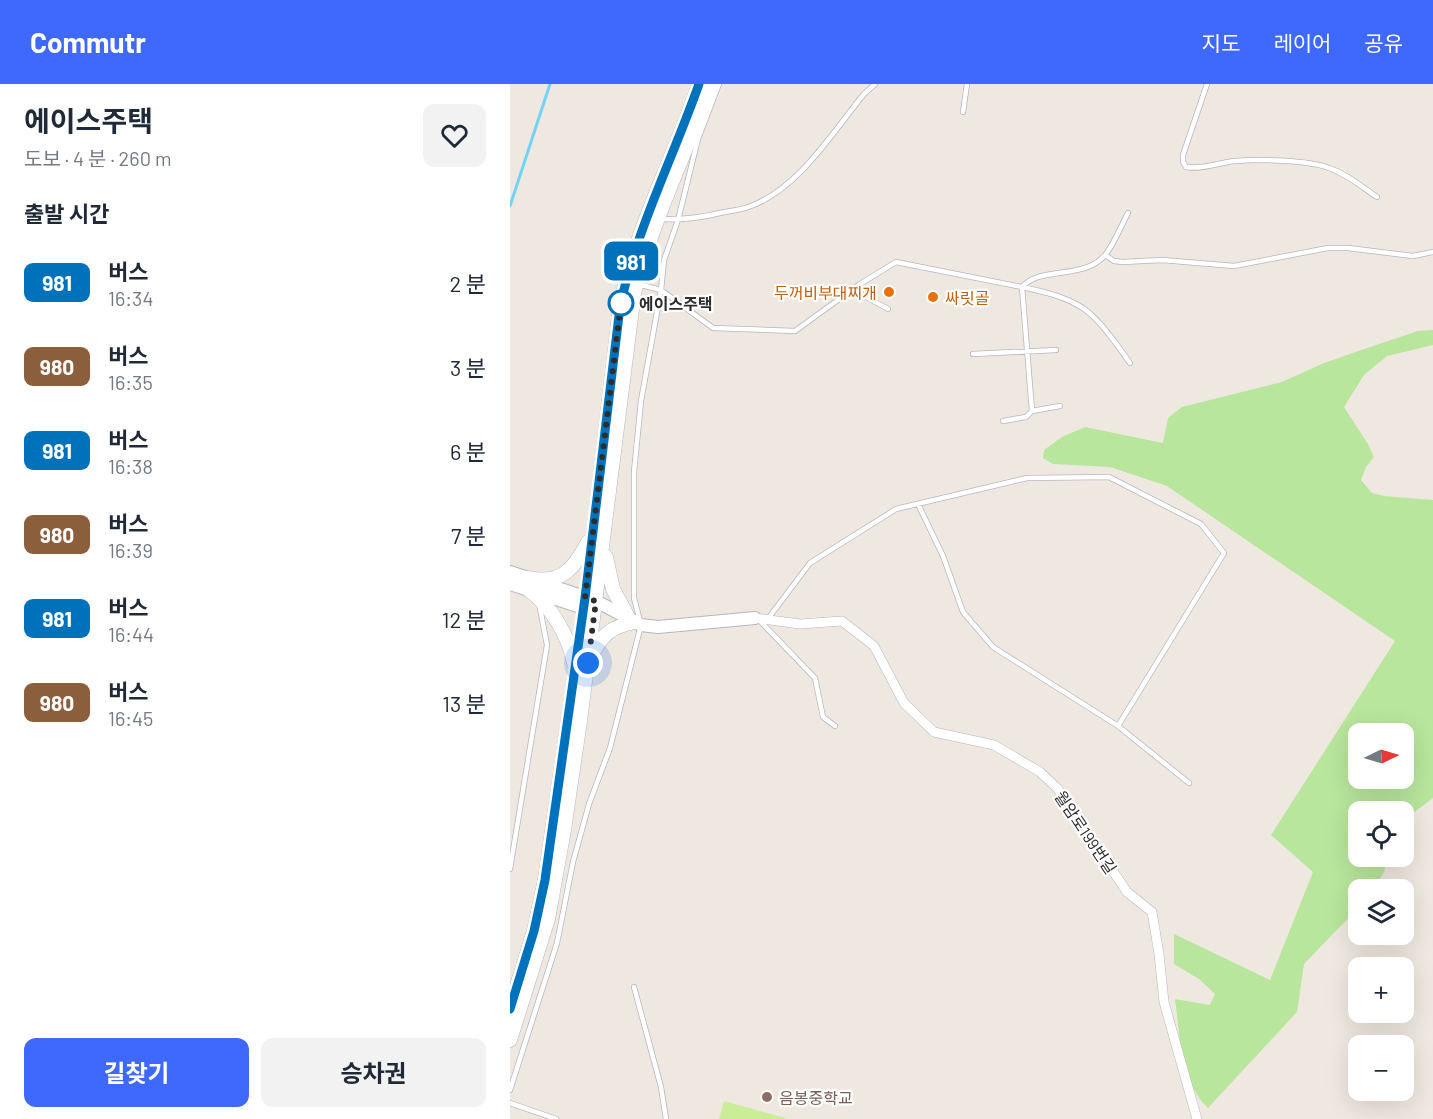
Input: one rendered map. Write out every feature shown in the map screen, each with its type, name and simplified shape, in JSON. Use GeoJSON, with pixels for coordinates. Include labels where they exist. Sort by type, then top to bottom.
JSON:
{"type":"FeatureCollection","features":[{"type":"Feature","properties":{"kind":"main road"},"geometry":{"type":"LineString","coordinates":[[510,1009],[534,931],[545,880],[581,665],[598,534],[620,307],[626,275],[699,84]]}},
{"type":"Feature","properties":{"kind":"main road"},"geometry":{"type":"LineString","coordinates":[[510,1040],[548,919],[564,830],[581,665],[606,632],[632,621],[610,580],[598,534],[636,284],[645,250],[711,84]]}},
{"type":"Feature","properties":{"kind":"main road"},"geometry":{"type":"LineString","coordinates":[[581,665],[559,624],[532,588],[542,581],[566,573],[578,562],[598,534]]}},
{"type":"Feature","properties":{"kind":"street"},"geometry":{"type":"LineString","coordinates":[[510,572],[532,588]]}},
{"type":"Feature","properties":{"kind":"street"},"geometry":{"type":"LineString","coordinates":[[510,584],[532,588],[590,605],[632,621],[658,627],[760,619]]}},
{"type":"Feature","properties":{"kind":"street","name":"월암로199번길"},"geometry":{"type":"LineString","coordinates":[[760,619],[800,624],[842,621],[874,646],[904,703],[934,732],[994,745],[1040,772],[1058,789],[1127,892],[1152,912],[1164,1002],[1197,1119]]}},
{"type":"Feature","properties":{"kind":"lane"},"geometry":{"type":"LineString","coordinates":[[510,1090],[557,943],[576,852],[589,804],[610,748],[632,621],[634,472],[641,401],[661,290],[664,260],[678,220],[698,139],[719,84]]}},
{"type":"Feature","properties":{"kind":"lane"},"geometry":{"type":"LineString","coordinates":[[658,219],[678,220],[703,217],[750,207],[782,188],[795,177],[864,94],[875,84]]}},
{"type":"Feature","properties":{"kind":"lane"},"geometry":{"type":"LineString","coordinates":[[963,112],[967,84]]}},
{"type":"Feature","properties":{"kind":"lane"},"geometry":{"type":"LineString","coordinates":[[1207,84],[1183,155],[1186,167],[1200,167],[1237,160],[1315,164],[1330,168],[1347,177],[1377,197]]}},
{"type":"Feature","properties":{"kind":"lane"},"geometry":{"type":"LineString","coordinates":[[1032,411],[1022,287],[1029,279],[1080,270],[1094,264],[1105,255],[1128,213]]}},
{"type":"Feature","properties":{"kind":"lane"},"geometry":{"type":"LineString","coordinates":[[1105,255],[1114,261],[1123,262],[1162,260],[1234,266],[1328,248],[1348,248],[1413,256],[1433,252]]}},
{"type":"Feature","properties":{"kind":"lane"},"geometry":{"type":"LineString","coordinates":[[636,284],[661,290],[713,328],[795,331],[852,289],[896,262],[1046,292],[1078,304],[1109,332],[1130,363]]}},
{"type":"Feature","properties":{"kind":"lane"},"geometry":{"type":"LineString","coordinates":[[852,289],[888,309]]}},
{"type":"Feature","properties":{"kind":"lane"},"geometry":{"type":"LineString","coordinates":[[973,354],[1056,350]]}},
{"type":"Feature","properties":{"kind":"lane"},"geometry":{"type":"LineString","coordinates":[[1002,421],[1026,417],[1032,411],[1060,406]]}},
{"type":"Feature","properties":{"kind":"lane"},"geometry":{"type":"LineString","coordinates":[[835,726],[824,717],[815,678],[760,619],[810,563],[896,509],[1027,478],[1109,477],[1201,524],[1224,553],[1118,726]]}},
{"type":"Feature","properties":{"kind":"lane"},"geometry":{"type":"LineString","coordinates":[[918,504],[944,556],[963,612],[993,647],[1118,726],[1189,783]]}},
{"type":"Feature","properties":{"kind":"lane"},"geometry":{"type":"LineString","coordinates":[[510,869],[547,645],[532,588]]}},
{"type":"Feature","properties":{"kind":"lane"},"geometry":{"type":"LineString","coordinates":[[634,987],[647,1029],[666,1119]]}},
{"type":"Feature","properties":{"kind":"lane"},"geometry":{"type":"LineString","coordinates":[[510,1103],[556,1119]]}},
{"type":"Feature","properties":{"kind":"green space"},"geometry":{"type":"Polygon","coordinates":[[[1433,330],[1433,345],[1387,356],[1364,375],[1344,407],[1374,457],[1366,467],[1361,480],[1372,493],[1433,500],[1433,798],[1414,812],[1414,801],[1348,801],[1348,867],[1385,867],[1384,872],[1379,879],[1348,879],[1348,918],[1304,964],[1297,1012],[1208,1108],[1192,1085],[1187,1071],[1180,1042],[1175,999],[1210,1005],[1215,994],[1199,979],[1174,964],[1174,934],[1270,980],[1313,872],[1271,835],[1395,641],[1167,486],[1110,467],[1053,464],[1043,458],[1044,450],[1062,437],[1085,427],[1163,443],[1168,418],[1182,407],[1282,382],[1324,363],[1418,331],[1433,330]]]}},
{"type":"Feature","properties":{"kind":"green space"},"geometry":{"type":"Polygon","coordinates":[[[724,1101],[789,1119],[719,1119],[724,1101]]]}},
{"type":"Feature","properties":{"kind":"waterway"},"geometry":{"type":"LineString","coordinates":[[510,206],[550,84]]}},
{"type":"Feature","properties":{"kind":"bus line","name":"981"},"geometry":{"type":"LineString","coordinates":[[510,1009],[534,931],[545,880],[585,598],[620,307],[626,275],[699,84]]}},
{"type":"Feature","properties":{"kind":"place","name":"두꺼비부대찌개"},"geometry":{"type":"Point","coordinates":[889,292]}},
{"type":"Feature","properties":{"kind":"place","name":"싸릿골"},"geometry":{"type":"Point","coordinates":[933,297]}},
{"type":"Feature","properties":{"kind":"place","name":"에이스주택"},"geometry":{"type":"Point","coordinates":[621,303]}},
{"type":"Feature","properties":{"kind":"place","name":"음봉중학교"},"geometry":{"type":"Point","coordinates":[767,1097]}},
{"type":"Feature","properties":{"kind":"route"},"geometry":{"type":"LineString","coordinates":[[588,663],[596,601],[585,598],[621,303]]}}]}
